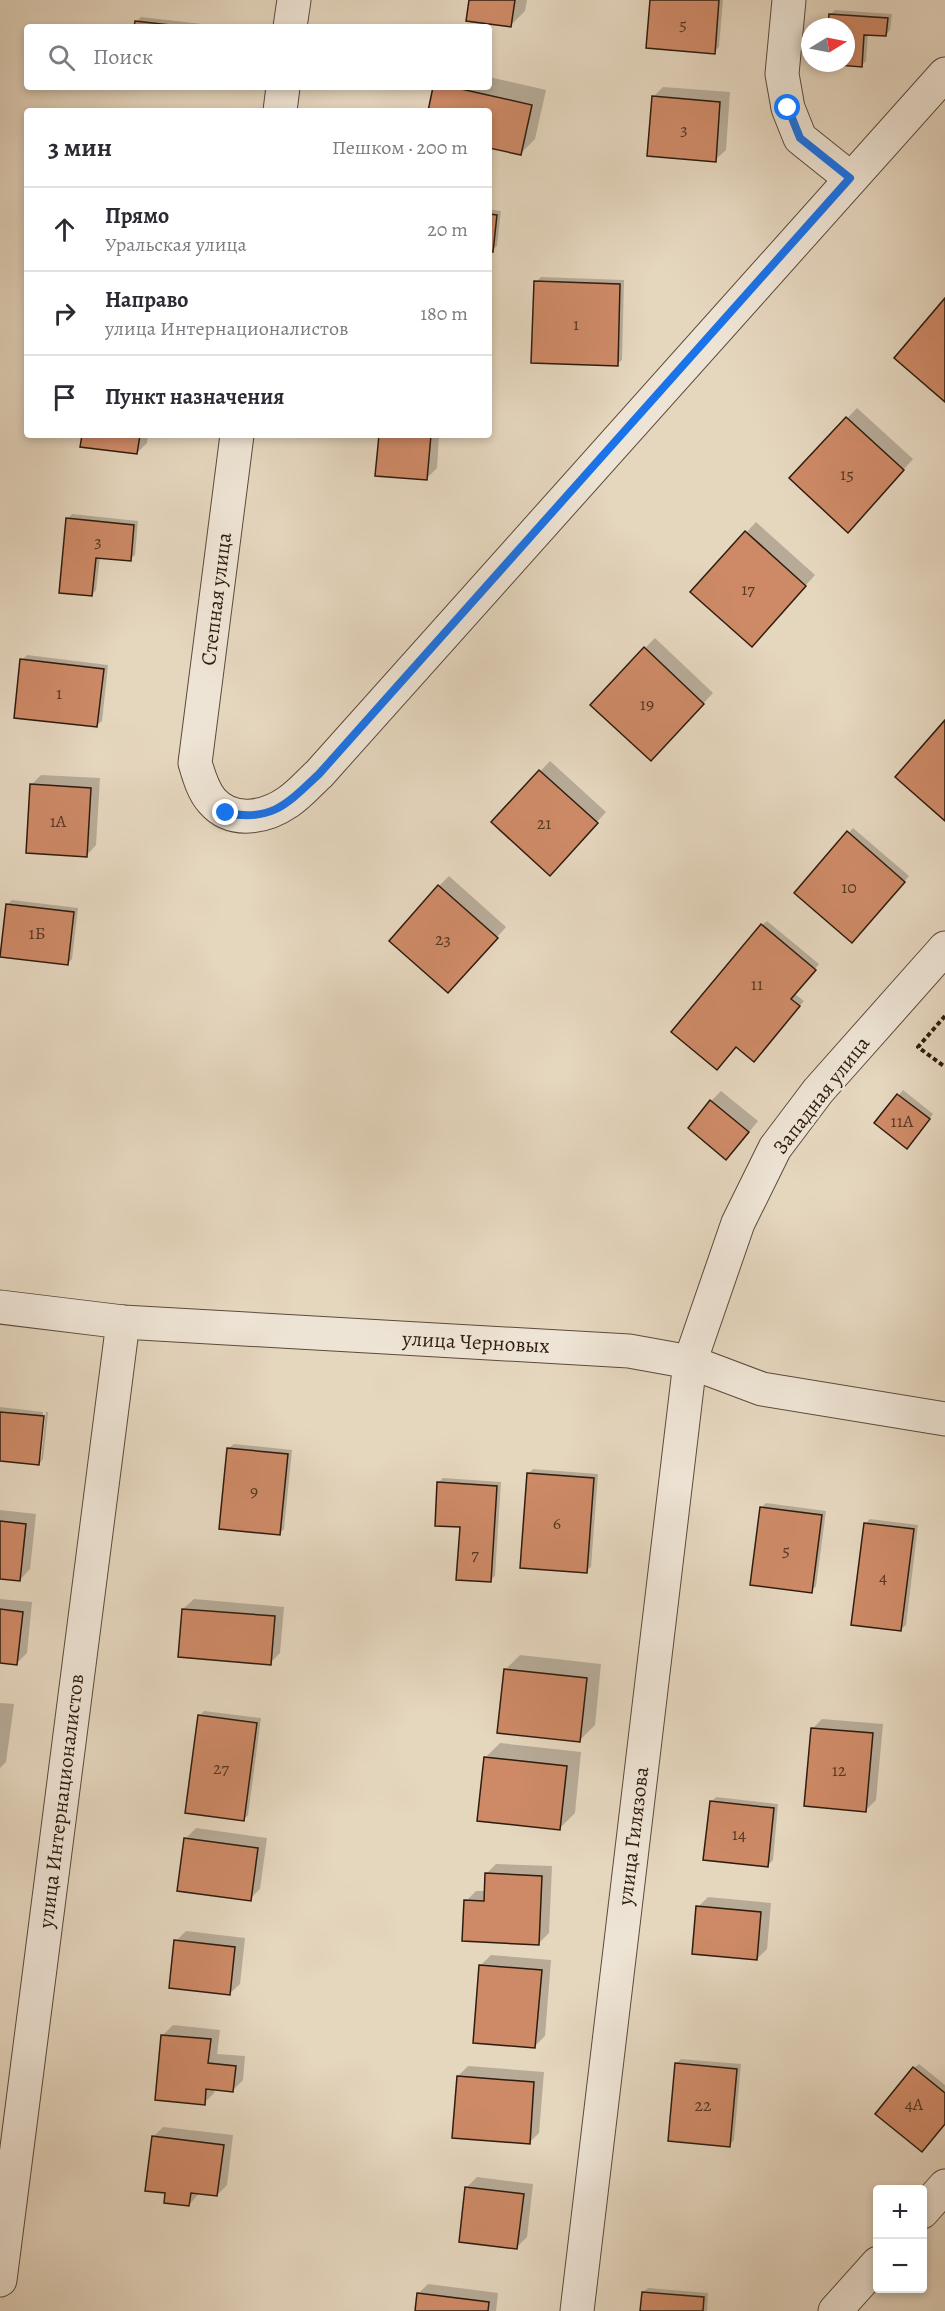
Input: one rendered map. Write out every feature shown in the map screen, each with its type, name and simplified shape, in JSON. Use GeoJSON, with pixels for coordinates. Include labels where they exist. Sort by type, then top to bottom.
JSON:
{"type":"FeatureCollection","features":[{"type":"Feature","properties":{"kind":"street"},"geometry":{"type":"LineString","coordinates":[[290,24],[294,0]]}},
{"type":"Feature","properties":{"kind":"street"},"geometry":{"type":"LineString","coordinates":[[789,0],[782,74],[788,108],[800,138],[850,178],[945,74]]}},
{"type":"Feature","properties":{"kind":"street"},"geometry":{"type":"LineString","coordinates":[[280,108],[282,90]]}},
{"type":"Feature","properties":{"kind":"street","name":"Степная улица"},"geometry":{"type":"LineString","coordinates":[[237,438],[195,763],[201,783],[211,801],[226,813],[248,817],[270,812],[289,802],[319,774],[850,178]]}},
{"type":"Feature","properties":{"kind":"street","name":"Западная улица"},"geometry":{"type":"LineString","coordinates":[[690,1362],[738,1223],[775,1148],[818,1091],[945,948]]}},
{"type":"Feature","properties":{"kind":"street","name":"улица Черновых"},"geometry":{"type":"LineString","coordinates":[[0,1307],[123,1322],[629,1351],[690,1362],[762,1389],[945,1419]]}},
{"type":"Feature","properties":{"kind":"street","name":"улица Интернационалистов"},"geometry":{"type":"LineString","coordinates":[[0,2280],[123,1322]]}},
{"type":"Feature","properties":{"kind":"street","name":"улица Гилязова"},"geometry":{"type":"LineString","coordinates":[[577,2311],[690,1362]]}},
{"type":"Feature","properties":{"kind":"street"},"geometry":{"type":"LineString","coordinates":[[927,2206],[945,2186]]}},
{"type":"Feature","properties":{"kind":"street"},"geometry":{"type":"LineString","coordinates":[[835,2311],[873,2269]]}},
{"type":"Feature","properties":{"kind":"path"},"geometry":{"type":"LineString","coordinates":[[945,1016],[918,1047],[945,1067]]}},
{"type":"Feature","properties":{"kind":"building"},"geometry":{"type":"Polygon","coordinates":[[[469,0],[515,0],[511,27],[466,21],[469,0]]]}},
{"type":"Feature","properties":{"kind":"building"},"geometry":{"type":"Polygon","coordinates":[[[650,0],[719,0],[715,54],[646,48],[650,0]]]}},
{"type":"Feature","properties":{"kind":"building"},"geometry":{"type":"Polygon","coordinates":[[[829,14],[888,18],[886,36],[864,35],[862,67],[855,66],[855,18],[829,18],[829,14]]]}},
{"type":"Feature","properties":{"kind":"building"},"geometry":{"type":"Polygon","coordinates":[[[135,21],[162,24],[134,24],[135,21]]]}},
{"type":"Feature","properties":{"kind":"building"},"geometry":{"type":"Polygon","coordinates":[[[432,90],[465,90],[532,105],[521,155],[492,149],[492,108],[429,108],[432,90]]]}},
{"type":"Feature","properties":{"kind":"building"},"geometry":{"type":"Polygon","coordinates":[[[652,96],[720,102],[716,162],[647,156],[652,96]]]}},
{"type":"Feature","properties":{"kind":"building"},"geometry":{"type":"Polygon","coordinates":[[[492,214],[497,215],[492,252],[492,214]]]}},
{"type":"Feature","properties":{"kind":"building"},"geometry":{"type":"Polygon","coordinates":[[[534,281],[620,284],[618,366],[531,363],[534,281]]]}},
{"type":"Feature","properties":{"kind":"building"},"geometry":{"type":"Polygon","coordinates":[[[945,298],[945,402],[894,358],[945,298]]]}},
{"type":"Feature","properties":{"kind":"building"},"geometry":{"type":"Polygon","coordinates":[[[846,417],[904,470],[848,533],[789,478],[846,417]]]}},
{"type":"Feature","properties":{"kind":"building"},"geometry":{"type":"Polygon","coordinates":[[[82,438],[140,438],[137,454],[80,447],[82,438]]]}},
{"type":"Feature","properties":{"kind":"building"},"geometry":{"type":"Polygon","coordinates":[[[379,438],[431,438],[427,480],[375,476],[379,438]]]}},
{"type":"Feature","properties":{"kind":"building"},"geometry":{"type":"Polygon","coordinates":[[[66,518],[134,525],[131,561],[96,558],[92,596],[59,593],[66,518]]]}},
{"type":"Feature","properties":{"kind":"building"},"geometry":{"type":"Polygon","coordinates":[[[745,531],[806,586],[752,647],[690,592],[745,531]]]}},
{"type":"Feature","properties":{"kind":"building"},"geometry":{"type":"Polygon","coordinates":[[[644,647],[704,704],[651,761],[590,705],[644,647]]]}},
{"type":"Feature","properties":{"kind":"building"},"geometry":{"type":"Polygon","coordinates":[[[20,659],[104,669],[97,727],[14,718],[20,659]]]}},
{"type":"Feature","properties":{"kind":"building"},"geometry":{"type":"Polygon","coordinates":[[[945,720],[945,821],[895,777],[945,720]]]}},
{"type":"Feature","properties":{"kind":"building"},"geometry":{"type":"Polygon","coordinates":[[[539,770],[598,823],[550,876],[491,822],[539,770]]]}},
{"type":"Feature","properties":{"kind":"building"},"geometry":{"type":"Polygon","coordinates":[[[30,784],[91,788],[87,857],[26,853],[30,784]]]}},
{"type":"Feature","properties":{"kind":"building"},"geometry":{"type":"Polygon","coordinates":[[[847,831],[905,882],[852,943],[794,893],[847,831]]]}},
{"type":"Feature","properties":{"kind":"building"},"geometry":{"type":"Polygon","coordinates":[[[438,885],[498,938],[448,993],[389,941],[438,885]]]}},
{"type":"Feature","properties":{"kind":"building"},"geometry":{"type":"Polygon","coordinates":[[[6,904],[74,912],[68,965],[0,957],[6,904]]]}},
{"type":"Feature","properties":{"kind":"building"},"geometry":{"type":"Polygon","coordinates":[[[761,924],[816,970],[791,999],[800,1006],[754,1062],[736,1047],[717,1070],[671,1032],[761,924]]]}},
{"type":"Feature","properties":{"kind":"building"},"geometry":{"type":"Polygon","coordinates":[[[897,1094],[930,1119],[907,1149],[874,1123],[897,1094]]]}},
{"type":"Feature","properties":{"kind":"building"},"geometry":{"type":"Polygon","coordinates":[[[710,1100],[749,1132],[726,1160],[688,1128],[710,1100]]]}},
{"type":"Feature","properties":{"kind":"building"},"geometry":{"type":"Polygon","coordinates":[[[0,1412],[44,1416],[39,1465],[0,1461],[0,1412]]]}},
{"type":"Feature","properties":{"kind":"building"},"geometry":{"type":"Polygon","coordinates":[[[227,1448],[288,1454],[280,1535],[219,1529],[227,1448]]]}},
{"type":"Feature","properties":{"kind":"building"},"geometry":{"type":"Polygon","coordinates":[[[527,1473],[594,1478],[587,1573],[520,1568],[527,1473]]]}},
{"type":"Feature","properties":{"kind":"building"},"geometry":{"type":"Polygon","coordinates":[[[437,1482],[497,1486],[491,1582],[456,1580],[460,1527],[435,1526],[437,1482]]]}},
{"type":"Feature","properties":{"kind":"building"},"geometry":{"type":"Polygon","coordinates":[[[760,1507],[822,1515],[812,1593],[750,1585],[760,1507]]]}},
{"type":"Feature","properties":{"kind":"building"},"geometry":{"type":"Polygon","coordinates":[[[0,1521],[26,1524],[20,1581],[0,1579],[0,1521]]]}},
{"type":"Feature","properties":{"kind":"building"},"geometry":{"type":"Polygon","coordinates":[[[864,1523],[914,1529],[901,1631],[851,1625],[864,1523]]]}},
{"type":"Feature","properties":{"kind":"building"},"geometry":{"type":"Polygon","coordinates":[[[0,1609],[23,1612],[17,1665],[0,1663],[0,1609]]]}},
{"type":"Feature","properties":{"kind":"building"},"geometry":{"type":"Polygon","coordinates":[[[182,1609],[275,1616],[271,1665],[178,1657],[182,1609]]]}},
{"type":"Feature","properties":{"kind":"building"},"geometry":{"type":"Polygon","coordinates":[[[504,1669],[587,1678],[580,1742],[497,1733],[504,1669]]]}},
{"type":"Feature","properties":{"kind":"building"},"geometry":{"type":"Polygon","coordinates":[[[198,1715],[257,1723],[244,1821],[185,1813],[198,1715]]]}},
{"type":"Feature","properties":{"kind":"building"},"geometry":{"type":"Polygon","coordinates":[[[811,1728],[873,1733],[866,1812],[804,1806],[811,1728]]]}},
{"type":"Feature","properties":{"kind":"building"},"geometry":{"type":"Polygon","coordinates":[[[484,1757],[567,1766],[560,1830],[477,1821],[484,1757]]]}},
{"type":"Feature","properties":{"kind":"building"},"geometry":{"type":"Polygon","coordinates":[[[710,1801],[774,1808],[768,1867],[703,1860],[710,1801]]]}},
{"type":"Feature","properties":{"kind":"building"},"geometry":{"type":"Polygon","coordinates":[[[184,1838],[258,1848],[251,1901],[177,1891],[184,1838]]]}},
{"type":"Feature","properties":{"kind":"building"},"geometry":{"type":"Polygon","coordinates":[[[485,1873],[542,1876],[539,1945],[462,1941],[464,1900],[484,1901],[485,1873]]]}},
{"type":"Feature","properties":{"kind":"building"},"geometry":{"type":"Polygon","coordinates":[[[696,1906],[761,1912],[757,1960],[692,1954],[696,1906]]]}},
{"type":"Feature","properties":{"kind":"building"},"geometry":{"type":"Polygon","coordinates":[[[174,1940],[235,1947],[230,1995],[169,1988],[174,1940]]]}},
{"type":"Feature","properties":{"kind":"building"},"geometry":{"type":"Polygon","coordinates":[[[479,1965],[542,1970],[535,2048],[473,2043],[479,1965]]]}},
{"type":"Feature","properties":{"kind":"building"},"geometry":{"type":"Polygon","coordinates":[[[161,2035],[211,2039],[208,2063],[236,2066],[233,2092],[206,2089],[205,2105],[155,2100],[161,2035]]]}},
{"type":"Feature","properties":{"kind":"building"},"geometry":{"type":"Polygon","coordinates":[[[675,2063],[737,2069],[730,2147],[668,2141],[675,2063]]]}},
{"type":"Feature","properties":{"kind":"building"},"geometry":{"type":"Polygon","coordinates":[[[913,2067],[945,2093],[945,2124],[922,2152],[875,2114],[913,2067]]]}},
{"type":"Feature","properties":{"kind":"building"},"geometry":{"type":"Polygon","coordinates":[[[457,2076],[534,2082],[530,2144],[452,2138],[457,2076]]]}},
{"type":"Feature","properties":{"kind":"building"},"geometry":{"type":"Polygon","coordinates":[[[152,2136],[224,2145],[217,2196],[191,2193],[189,2206],[164,2203],[165,2193],[145,2191],[152,2136]]]}},
{"type":"Feature","properties":{"kind":"building"},"geometry":{"type":"Polygon","coordinates":[[[465,2187],[524,2194],[517,2249],[459,2242],[465,2187]]]}},
{"type":"Feature","properties":{"kind":"building"},"geometry":{"type":"Polygon","coordinates":[[[642,2292],[704,2297],[703,2311],[640,2311],[642,2292]]]}},
{"type":"Feature","properties":{"kind":"building"},"geometry":{"type":"Polygon","coordinates":[[[417,2293],[489,2302],[488,2311],[415,2311],[417,2293]]]}},
{"type":"Feature","properties":{"kind":"route"},"geometry":{"type":"LineString","coordinates":[[226,813],[248,817],[270,812],[289,802],[319,774],[850,178],[800,138],[788,108]]}}]}
